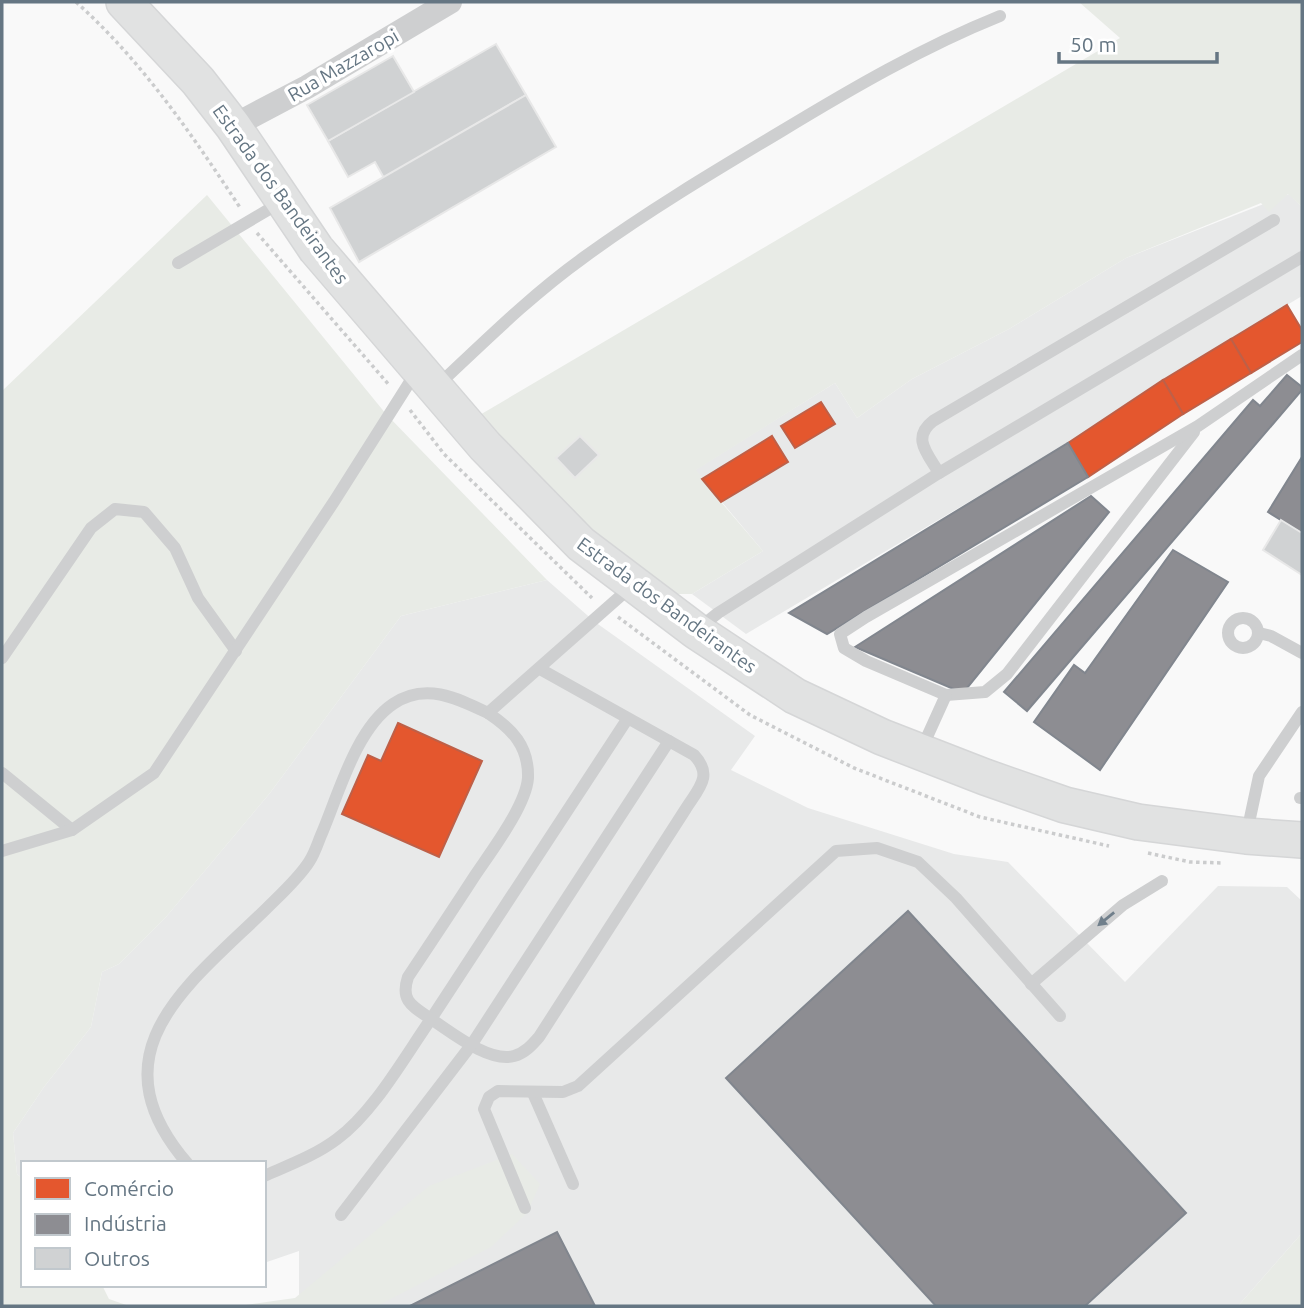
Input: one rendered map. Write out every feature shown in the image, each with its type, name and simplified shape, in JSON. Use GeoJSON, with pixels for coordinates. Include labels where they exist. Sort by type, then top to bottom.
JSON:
{"type":"FeatureCollection","features":[{"type":"Feature","properties":{"kind":"main road","name":"Estrada dos Bandeirantes"},"geometry":{"type":"LineString","coordinates":[[124,2],[198,81],[233,126],[316,250],[418,385],[485,446],[581,544],[696,631],[796,696],[882,737],[1065,805],[1138,822],[1236,850],[1302,840]]}},
{"type":"Feature","properties":{"kind":"street","name":"Rua Mazzaropi"},"geometry":{"type":"LineString","coordinates":[[233,126],[307,88],[450,2]]}},
{"type":"Feature","properties":{"kind":"lane"},"geometry":{"type":"LineString","coordinates":[[2,851],[72,830],[154,773],[418,385],[582,258],[682,191],[820,107],[912,56],[1000,16]]}},
{"type":"Feature","properties":{"kind":"lane"},"geometry":{"type":"LineString","coordinates":[[178,263],[283,201]]}},
{"type":"Feature","properties":{"kind":"lane"},"geometry":{"type":"LineString","coordinates":[[939,473],[921,438],[925,427],[1274,220]]}},
{"type":"Feature","properties":{"kind":"lane"},"geometry":{"type":"LineString","coordinates":[[696,631],[718,613],[939,473],[1302,257]]}},
{"type":"Feature","properties":{"kind":"lane"},"geometry":{"type":"LineString","coordinates":[[1198,426],[1007,674],[985,692],[946,695],[866,662],[844,648],[839,634],[1198,426],[1302,355]]}},
{"type":"Feature","properties":{"kind":"lane"},"geometry":{"type":"LineString","coordinates":[[2,658],[92,528],[115,509],[144,512],[175,548],[198,598],[236,651]]}},
{"type":"Feature","properties":{"kind":"lane"},"geometry":{"type":"LineString","coordinates":[[488,713],[633,585]]}},
{"type":"Feature","properties":{"kind":"lane"},"geometry":{"type":"LineString","coordinates":[[1258,633],[1271,636],[1302,653]]}},
{"type":"Feature","properties":{"kind":"lane"},"geometry":{"type":"LineString","coordinates":[[186,1161],[162,1125],[147,1092],[150,1045],[168,1011],[206,966],[294,881],[310,860],[364,737],[391,705],[410,694],[434,692],[457,698],[508,726],[521,742],[528,779],[524,795],[504,831],[408,977],[404,990],[407,1000],[431,1019],[489,1055],[504,1058],[526,1051],[540,1037],[705,774],[694,755],[540,668]]}},
{"type":"Feature","properties":{"kind":"lane"},"geometry":{"type":"LineString","coordinates":[[920,752],[946,695]]}},
{"type":"Feature","properties":{"kind":"lane"},"geometry":{"type":"LineString","coordinates":[[1236,850],[1259,776],[1302,712]]}},
{"type":"Feature","properties":{"kind":"lane"},"geometry":{"type":"LineString","coordinates":[[266,1174],[309,1156],[337,1139],[361,1118],[431,1019],[628,718]]}},
{"type":"Feature","properties":{"kind":"lane"},"geometry":{"type":"LineString","coordinates":[[341,1215],[472,1044],[669,741]]}},
{"type":"Feature","properties":{"kind":"lane"},"geometry":{"type":"LineString","coordinates":[[2,773],[72,830]]}},
{"type":"Feature","properties":{"kind":"lane"},"geometry":{"type":"LineString","coordinates":[[525,1208],[484,1109],[489,1097],[498,1091],[563,1092],[578,1086],[836,851],[877,848],[918,862],[956,898],[1060,1016]]}},
{"type":"Feature","properties":{"kind":"lane"},"geometry":{"type":"LineString","coordinates":[[1031,984],[1123,905],[1162,881]]}},
{"type":"Feature","properties":{"kind":"lane"},"geometry":{"type":"LineString","coordinates":[[533,1093],[573,1184]]}},
{"type":"Feature","properties":{"kind":"path"},"geometry":{"type":"LineString","coordinates":[[76,2],[105,28],[149,77],[268,247],[418,385],[444,454],[588,595],[750,715],[854,768],[980,817],[1119,848]]}},
{"type":"Feature","properties":{"kind":"path"},"geometry":{"type":"LineString","coordinates":[[1142,852],[1190,862],[1236,850]]}},
{"type":"Feature","properties":{"kind":"shaded area"},"geometry":{"type":"Polygon","coordinates":[[[1079,2],[1302,2],[1302,207],[1288,194],[1269,212],[1261,203],[1126,258],[1009,329],[912,379],[857,418],[835,383],[696,470],[763,551],[692,594],[667,594],[603,546],[478,416],[1120,38],[1079,2]]]}},
{"type":"Feature","properties":{"kind":"shaded area"},"geometry":{"type":"Polygon","coordinates":[[[1289,194],[1302,207],[1302,296],[1163,380],[1068,443],[746,634],[692,594],[763,551],[695,470],[835,383],[857,418],[912,379],[1009,329],[1126,258],[1289,194]]]}},
{"type":"Feature","properties":{"kind":"shaded area"},"geometry":{"type":"Polygon","coordinates":[[[207,195],[386,414],[547,580],[401,616],[270,793],[166,917],[119,964],[102,972],[91,1027],[44,1087],[13,1133],[17,1174],[21,1177],[21,1287],[103,1287],[109,1299],[129,1306],[2,1306],[2,391],[207,195]]]}},
{"type":"Feature","properties":{"kind":"shaded area"},"geometry":{"type":"Polygon","coordinates":[[[547,580],[595,622],[755,736],[731,770],[808,808],[954,854],[1008,862],[1125,982],[1218,886],[1287,887],[1302,901],[1302,1233],[1238,1306],[299,1306],[299,1251],[266,1262],[266,1161],[21,1161],[21,1177],[17,1174],[13,1133],[44,1087],[91,1027],[102,972],[119,964],[166,917],[270,793],[401,616],[547,580]]]}},
{"type":"Feature","properties":{"kind":"shaded area"},"geometry":{"type":"Polygon","coordinates":[[[512,1154],[540,1184],[527,1213],[491,1247],[377,1306],[239,1306],[295,1298],[429,1186],[512,1154]]]}},
{"type":"Feature","properties":{"kind":"shaded area"},"geometry":{"type":"Polygon","coordinates":[[[1302,1233],[1302,1306],[1238,1306],[1302,1233]]]}},
{"type":"Feature","properties":{"kind":"building: Comércio"},"geometry":{"type":"Polygon","coordinates":[[[1287,305],[1302,330],[1302,342],[1251,373],[1231,339],[1287,305]]]}},
{"type":"Feature","properties":{"kind":"building: Comércio"},"geometry":{"type":"Polygon","coordinates":[[[1231,339],[1251,373],[1183,414],[1163,380],[1231,339]]]}},
{"type":"Feature","properties":{"kind":"building: Comércio"},"geometry":{"type":"Polygon","coordinates":[[[1163,380],[1183,414],[1088,477],[1068,443],[1163,380]]]}},
{"type":"Feature","properties":{"kind":"building: Comércio"},"geometry":{"type":"Polygon","coordinates":[[[821,402],[835,424],[795,448],[781,426],[821,402]]]}},
{"type":"Feature","properties":{"kind":"building: Comércio"},"geometry":{"type":"Polygon","coordinates":[[[772,436],[788,462],[721,502],[702,479],[772,436]]]}},
{"type":"Feature","properties":{"kind":"building: Comércio"},"geometry":{"type":"Polygon","coordinates":[[[398,723],[482,761],[439,857],[342,814],[368,755],[381,761],[398,723]]]}},
{"type":"Feature","properties":{"kind":"building: Indústria"},"geometry":{"type":"Polygon","coordinates":[[[1287,375],[1302,387],[1302,390],[1027,711],[1004,692],[1253,400],[1260,406],[1287,375]]]}},
{"type":"Feature","properties":{"kind":"building: Indústria"},"geometry":{"type":"Polygon","coordinates":[[[1068,443],[1088,477],[827,634],[789,613],[1068,443]]]}},
{"type":"Feature","properties":{"kind":"building: Indústria"},"geometry":{"type":"Polygon","coordinates":[[[1302,457],[1302,533],[1268,512],[1302,457]]]}},
{"type":"Feature","properties":{"kind":"building: Indústria"},"geometry":{"type":"Polygon","coordinates":[[[1091,496],[1109,512],[963,693],[855,647],[1091,496]]]}},
{"type":"Feature","properties":{"kind":"building: Indústria"},"geometry":{"type":"Polygon","coordinates":[[[1173,550],[1228,582],[1100,770],[1034,722],[1074,665],[1085,673],[1173,550]]]}},
{"type":"Feature","properties":{"kind":"building: Indústria"},"geometry":{"type":"Polygon","coordinates":[[[908,911],[1186,1213],[1085,1306],[936,1306],[726,1078],[908,911]]]}},
{"type":"Feature","properties":{"kind":"building: Indústria"},"geometry":{"type":"Polygon","coordinates":[[[557,1232],[595,1306],[410,1306],[557,1232]]]}},
{"type":"Feature","properties":{"kind":"building: Outros"},"geometry":{"type":"Polygon","coordinates":[[[496,44],[526,95],[384,178],[375,162],[348,177],[328,141],[496,44]]]}},
{"type":"Feature","properties":{"kind":"building: Outros"},"geometry":{"type":"Polygon","coordinates":[[[393,56],[414,92],[328,141],[307,105],[393,56]]]}},
{"type":"Feature","properties":{"kind":"building: Outros"},"geometry":{"type":"Polygon","coordinates":[[[526,95],[556,147],[359,262],[330,208],[526,95]]]}},
{"type":"Feature","properties":{"kind":"building: Outros"},"geometry":{"type":"Polygon","coordinates":[[[580,436],[599,455],[575,478],[556,458],[580,436]]]}},
{"type":"Feature","properties":{"kind":"building: Outros"},"geometry":{"type":"Polygon","coordinates":[[[1281,520],[1302,533],[1302,575],[1263,550],[1281,520]]]}}]}
